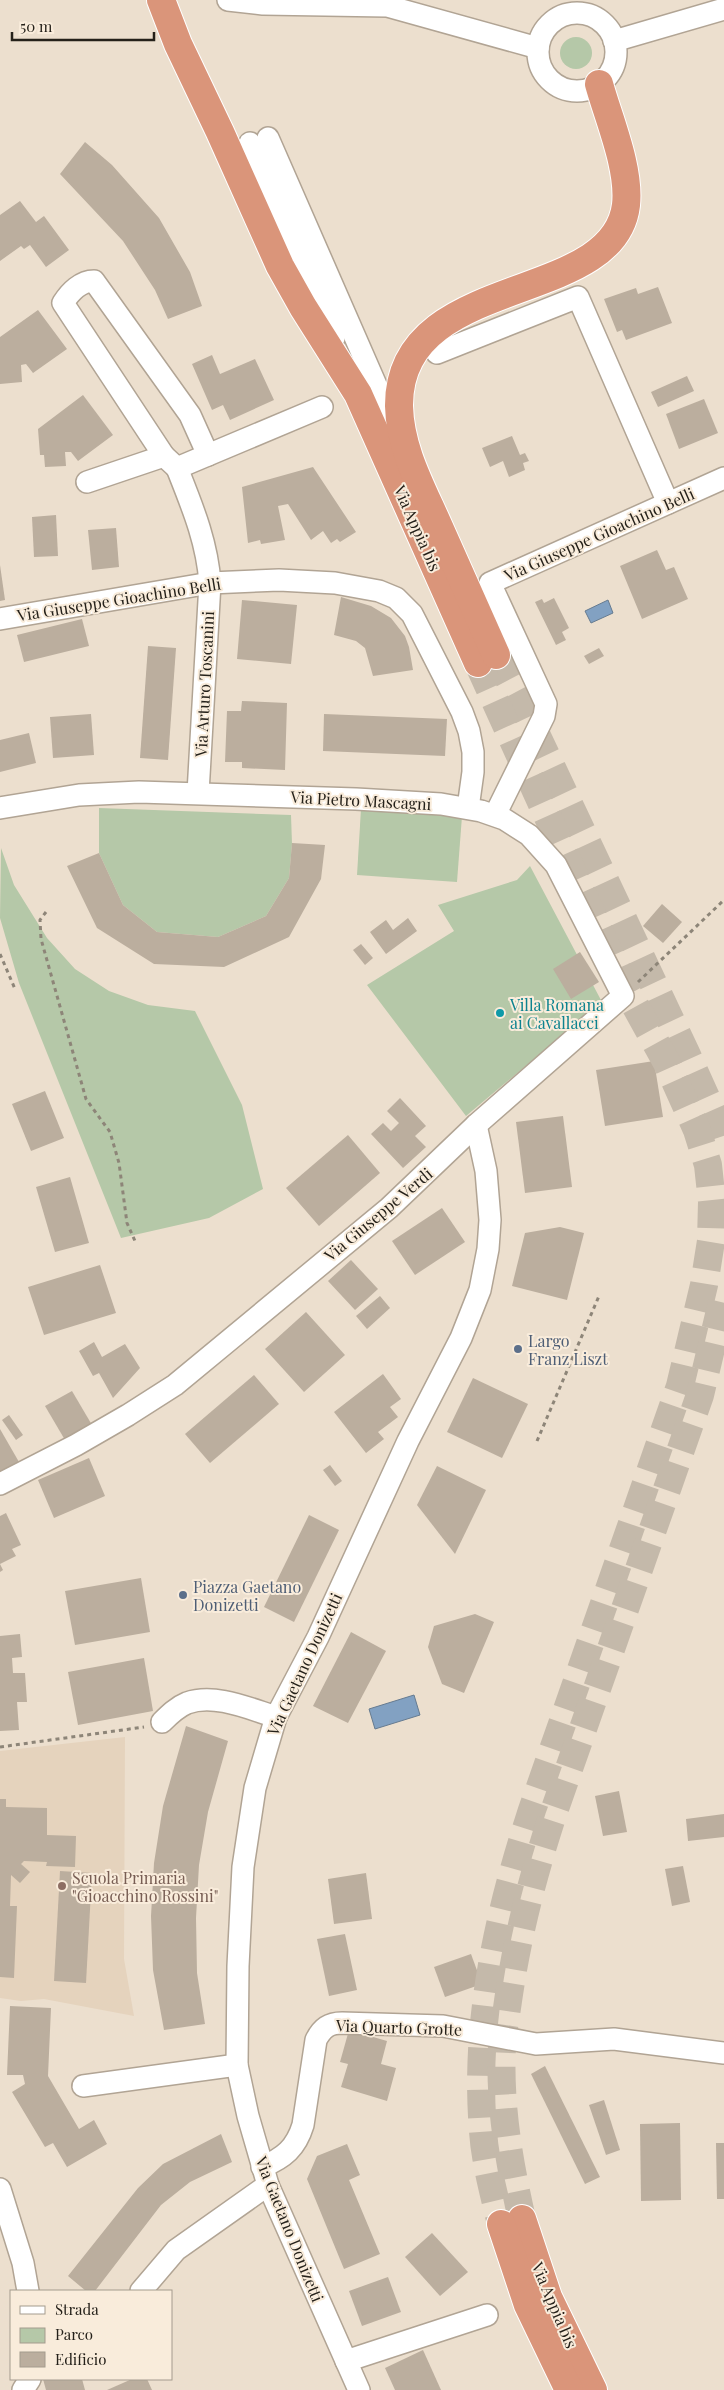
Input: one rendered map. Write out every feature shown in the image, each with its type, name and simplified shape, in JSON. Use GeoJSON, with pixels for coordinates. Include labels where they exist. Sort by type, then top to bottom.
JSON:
{"type":"FeatureCollection","features":[{"type":"Feature","properties":{"kind":"highway","name":"Via Appia bis"},"geometry":{"type":"LineString","coordinates":[[161,0],[178,44],[280,266],[294,293],[358,394],[487,659],[404,446],[399,407],[402,383],[414,350],[444,323],[470,309],[588,259],[610,242],[619,227],[626,204],[625,184],[599,84]]}},
{"type":"Feature","properties":{"kind":"highway","name":"Via Appia bis"},"geometry":{"type":"LineString","coordinates":[[569,2390],[528,2305],[512,2222],[593,2390]]}},
{"type":"Feature","properties":{"kind":"street"},"geometry":{"type":"LineString","coordinates":[[228,0],[287,5],[385,3],[538,48]]}},
{"type":"Feature","properties":{"kind":"street"},"geometry":{"type":"LineString","coordinates":[[614,41],[724,9]]}},
{"type":"Feature","properties":{"kind":"street"},"geometry":{"type":"LineString","coordinates":[[573,13],[586,14],[599,20],[608,29],[614,41],[616,54],[608,76],[599,84],[576,91],[564,88],[553,82],[544,73],[539,61],[538,48],[541,35],[549,24],[560,16],[573,13]]}},
{"type":"Feature","properties":{"kind":"street"},"geometry":{"type":"LineString","coordinates":[[358,394],[259,141],[404,446]]}},
{"type":"Feature","properties":{"kind":"street","name":"Via Arturo Toscanini"},"geometry":{"type":"LineString","coordinates":[[198,793],[210,582],[208,557],[198,521],[171,462],[63,303],[85,281],[94,281],[190,415],[208,455]]}},
{"type":"Feature","properties":{"kind":"street"},"geometry":{"type":"LineString","coordinates":[[437,353],[578,298],[668,503]]}},
{"type":"Feature","properties":{"kind":"street"},"geometry":{"type":"LineString","coordinates":[[87,482],[208,455],[322,407]]}},
{"type":"Feature","properties":{"kind":"street","name":"Via Giuseppe Gioachino Belli"},"geometry":{"type":"LineString","coordinates":[[495,816],[544,716],[546,704],[490,583],[724,478]]}},
{"type":"Feature","properties":{"kind":"street","name":"Via Giuseppe Gioachino Belli"},"geometry":{"type":"LineString","coordinates":[[0,619],[210,582],[279,580],[335,583],[379,590],[402,603],[414,619],[466,721],[473,752],[468,808]]}},
{"type":"Feature","properties":{"kind":"street","name":"Via Pietro Mascagni"},"geometry":{"type":"LineString","coordinates":[[0,808],[101,793],[198,793],[356,799],[468,808],[495,816],[529,835],[556,865],[623,996]]}},
{"type":"Feature","properties":{"kind":"street","name":"Via Giuseppe Verdi"},"geometry":{"type":"LineString","coordinates":[[0,1484],[76,1445],[163,1393],[389,1208],[476,1125],[623,996]]}},
{"type":"Feature","properties":{"kind":"street","name":"Via Gaetano Donizetti"},"geometry":{"type":"LineString","coordinates":[[359,2390],[265,2176],[248,2116],[238,2065],[238,1966],[243,1867],[255,1788],[276,1717],[318,1637],[368,1525],[408,1441],[457,1346],[474,1305],[486,1262],[490,1220],[486,1171],[476,1125]]}},
{"type":"Feature","properties":{"kind":"street"},"geometry":{"type":"LineString","coordinates":[[162,1722],[186,1704],[204,1700],[227,1702],[276,1717]]}},
{"type":"Feature","properties":{"kind":"street","name":"Via Quarto Grotte"},"geometry":{"type":"LineString","coordinates":[[142,2290],[176,2250],[265,2176],[287,2154],[300,2136],[316,2040],[323,2028],[330,2024],[443,2026],[536,2044],[614,2039],[724,2052]]}},
{"type":"Feature","properties":{"kind":"street"},"geometry":{"type":"LineString","coordinates":[[83,2086],[238,2065]]}},
{"type":"Feature","properties":{"kind":"street"},"geometry":{"type":"LineString","coordinates":[[0,2189],[18,2247],[28,2290]]}},
{"type":"Feature","properties":{"kind":"street"},"geometry":{"type":"LineString","coordinates":[[346,2360],[487,2315]]}},
{"type":"Feature","properties":{"kind":"path"},"geometry":{"type":"LineString","coordinates":[[623,996],[724,900]]}},
{"type":"Feature","properties":{"kind":"path"},"geometry":{"type":"LineString","coordinates":[[46,912],[40,920],[41,940],[86,1099],[110,1132],[119,1163],[127,1223],[134,1241]]}},
{"type":"Feature","properties":{"kind":"path"},"geometry":{"type":"LineString","coordinates":[[0,954],[15,989]]}},
{"type":"Feature","properties":{"kind":"path"},"geometry":{"type":"LineString","coordinates":[[537,1441],[599,1296]]}},
{"type":"Feature","properties":{"kind":"path"},"geometry":{"type":"LineString","coordinates":[[0,1747],[135,1729],[162,1722]]}},
{"type":"Feature","properties":{"kind":"shaded area","name":"Scuola Primaria \"Gioacchino Rossini\""},"geometry":{"type":"Polygon","coordinates":[[[125,1737],[124,1959],[134,2016],[44,1999],[21,2001],[0,1998],[0,1751],[125,1737]]]}},
{"type":"Feature","properties":{"kind":"green space"},"geometry":{"type":"Polygon","coordinates":[[[576,37],[587,42],[592,53],[587,64],[576,69],[565,64],[560,53],[565,42],[576,37]]]}},
{"type":"Feature","properties":{"kind":"green space"},"geometry":{"type":"Polygon","coordinates":[[[99,808],[291,815],[292,844],[289,878],[266,916],[218,937],[157,932],[123,905],[99,853],[99,808]]]}},
{"type":"Feature","properties":{"kind":"green space"},"geometry":{"type":"Polygon","coordinates":[[[361,809],[462,816],[457,882],[357,875],[361,809]]]}},
{"type":"Feature","properties":{"kind":"green space"},"geometry":{"type":"Polygon","coordinates":[[[1,848],[14,885],[47,938],[75,969],[109,991],[148,1005],[195,1011],[242,1105],[263,1189],[209,1218],[121,1238],[19,983],[0,918],[1,848]]]}},
{"type":"Feature","properties":{"kind":"green space"},"geometry":{"type":"Polygon","coordinates":[[[530,866],[602,1002],[466,1116],[367,985],[454,931],[438,905],[517,880],[530,866]]]}},
{"type":"Feature","properties":{"kind":"water"},"geometry":{"type":"Polygon","coordinates":[[[608,600],[613,613],[591,623],[585,611],[608,600]]]}},
{"type":"Feature","properties":{"kind":"water"},"geometry":{"type":"Polygon","coordinates":[[[414,1695],[420,1715],[375,1729],[369,1709],[414,1695]]]}},
{"type":"Feature","properties":{"kind":"building"},"geometry":{"type":"Polygon","coordinates":[[[85,142],[112,165],[159,218],[190,272],[202,306],[168,319],[155,290],[123,241],[60,174],[85,142]]]}},
{"type":"Feature","properties":{"kind":"building"},"geometry":{"type":"Polygon","coordinates":[[[20,201],[36,222],[44,216],[69,250],[46,267],[30,245],[24,249],[21,246],[0,261],[0,215],[20,201]]]}},
{"type":"Feature","properties":{"kind":"building"},"geometry":{"type":"Polygon","coordinates":[[[658,287],[672,323],[626,340],[622,330],[617,332],[604,299],[636,288],[638,294],[658,287]]]}},
{"type":"Feature","properties":{"kind":"building"},"geometry":{"type":"Polygon","coordinates":[[[38,310],[67,349],[33,373],[26,364],[21,365],[22,382],[0,384],[0,337],[38,310]]]}},
{"type":"Feature","properties":{"kind":"building"},"geometry":{"type":"Polygon","coordinates":[[[212,355],[220,374],[255,359],[274,400],[230,420],[223,405],[212,410],[192,364],[212,355]]]}},
{"type":"Feature","properties":{"kind":"building"},"geometry":{"type":"Polygon","coordinates":[[[687,376],[694,391],[658,407],[651,392],[687,376]]]}},
{"type":"Feature","properties":{"kind":"building"},"geometry":{"type":"Polygon","coordinates":[[[83,395],[113,435],[78,461],[71,452],[65,452],[66,466],[45,467],[44,455],[40,455],[38,429],[83,395]]]}},
{"type":"Feature","properties":{"kind":"building"},"geometry":{"type":"Polygon","coordinates":[[[704,399],[718,433],[679,449],[666,414],[704,399]]]}},
{"type":"Feature","properties":{"kind":"building"},"geometry":{"type":"Polygon","coordinates":[[[512,436],[520,455],[525,453],[529,461],[523,463],[525,470],[509,477],[503,461],[490,467],[482,448],[512,436]]]}},
{"type":"Feature","properties":{"kind":"building"},"geometry":{"type":"Polygon","coordinates":[[[313,467],[356,532],[340,542],[337,539],[331,543],[323,531],[311,540],[288,504],[278,506],[285,540],[261,544],[260,540],[248,543],[242,487],[313,467]]]}},
{"type":"Feature","properties":{"kind":"building"},"geometry":{"type":"Polygon","coordinates":[[[56,515],[58,556],[34,557],[32,517],[56,515]]]}},
{"type":"Feature","properties":{"kind":"building"},"geometry":{"type":"Polygon","coordinates":[[[116,528],[119,567],[92,570],[88,530],[116,528]]]}},
{"type":"Feature","properties":{"kind":"building"},"geometry":{"type":"Polygon","coordinates":[[[657,550],[666,570],[674,567],[688,599],[642,619],[620,566],[657,550]]]}},
{"type":"Feature","properties":{"kind":"building"},"geometry":{"type":"Polygon","coordinates":[[[0,565],[5,600],[0,601],[0,565]]]}},
{"type":"Feature","properties":{"kind":"building"},"geometry":{"type":"Polygon","coordinates":[[[341,597],[371,606],[391,618],[405,636],[413,670],[373,676],[365,648],[356,641],[334,635],[341,597]]]}},
{"type":"Feature","properties":{"kind":"building"},"geometry":{"type":"Polygon","coordinates":[[[554,598],[569,628],[562,632],[566,640],[556,645],[535,602],[542,599],[544,603],[554,598]]]}},
{"type":"Feature","properties":{"kind":"building"},"geometry":{"type":"Polygon","coordinates":[[[242,600],[297,605],[291,664],[237,659],[242,600]]]}},
{"type":"Feature","properties":{"kind":"building"},"geometry":{"type":"Polygon","coordinates":[[[82,619],[89,646],[24,662],[17,635],[82,619]]]}},
{"type":"Feature","properties":{"kind":"building"},"geometry":{"type":"Polygon","coordinates":[[[148,646],[176,648],[168,760],[140,758],[148,646]]]}},
{"type":"Feature","properties":{"kind":"building"},"geometry":{"type":"Polygon","coordinates":[[[599,648],[604,656],[589,664],[584,656],[599,648]]]}},
{"type":"Feature","properties":{"kind":"building"},"geometry":{"type":"Polygon","coordinates":[[[242,701],[287,703],[285,770],[242,768],[242,762],[225,762],[227,711],[241,711],[242,701]]]}},
{"type":"Feature","properties":{"kind":"building"},"geometry":{"type":"Polygon","coordinates":[[[91,714],[94,755],[53,758],[50,717],[91,714]]]}},
{"type":"Feature","properties":{"kind":"building"},"geometry":{"type":"Polygon","coordinates":[[[324,714],[447,719],[445,756],[323,751],[324,714]]]}},
{"type":"Feature","properties":{"kind":"building"},"geometry":{"type":"Polygon","coordinates":[[[29,733],[36,763],[0,772],[0,740],[29,733]]]}},
{"type":"Feature","properties":{"kind":"building"},"geometry":{"type":"Polygon","coordinates":[[[292,843],[325,845],[321,879],[289,937],[224,967],[154,964],[97,928],[67,866],[99,853],[123,905],[157,932],[218,937],[266,916],[289,878],[292,843]]]}},
{"type":"Feature","properties":{"kind":"building"},"geometry":{"type":"Polygon","coordinates":[[[662,904],[682,922],[663,943],[643,926],[662,904]]]}},
{"type":"Feature","properties":{"kind":"building"},"geometry":{"type":"Polygon","coordinates":[[[408,918],[417,931],[386,954],[370,932],[386,920],[393,930],[408,918]]]}},
{"type":"Feature","properties":{"kind":"building"},"geometry":{"type":"Polygon","coordinates":[[[361,944],[373,958],[365,965],[353,950],[361,944]]]}},
{"type":"Feature","properties":{"kind":"building"},"geometry":{"type":"Polygon","coordinates":[[[580,952],[599,982],[571,999],[553,969],[580,952]]]}},
{"type":"Feature","properties":{"kind":"building"},"geometry":{"type":"Polygon","coordinates":[[[654,1061],[663,1117],[605,1126],[596,1070],[654,1061]]]}},
{"type":"Feature","properties":{"kind":"building"},"geometry":{"type":"Polygon","coordinates":[[[45,1091],[64,1138],[31,1151],[12,1104],[45,1091]]]}},
{"type":"Feature","properties":{"kind":"building"},"geometry":{"type":"Polygon","coordinates":[[[400,1098],[426,1126],[415,1136],[426,1147],[403,1168],[371,1134],[383,1123],[391,1131],[399,1123],[387,1111],[400,1098]]]}},
{"type":"Feature","properties":{"kind":"building"},"geometry":{"type":"Polygon","coordinates":[[[563,1116],[572,1187],[525,1193],[516,1122],[563,1116]]]}},
{"type":"Feature","properties":{"kind":"building"},"geometry":{"type":"Polygon","coordinates":[[[348,1135],[380,1173],[319,1226],[286,1188],[348,1135]]]}},
{"type":"Feature","properties":{"kind":"building"},"geometry":{"type":"Polygon","coordinates":[[[70,1177],[89,1243],[55,1252],[36,1187],[70,1177]]]}},
{"type":"Feature","properties":{"kind":"building"},"geometry":{"type":"Polygon","coordinates":[[[442,1208],[465,1242],[415,1275],[392,1241],[442,1208]]]}},
{"type":"Feature","properties":{"kind":"building"},"geometry":{"type":"Polygon","coordinates":[[[560,1227],[584,1233],[567,1300],[512,1286],[525,1233],[560,1227]]]}},
{"type":"Feature","properties":{"kind":"building"},"geometry":{"type":"Polygon","coordinates":[[[351,1260],[378,1289],[355,1310],[328,1281],[351,1260]]]}},
{"type":"Feature","properties":{"kind":"building"},"geometry":{"type":"Polygon","coordinates":[[[100,1265],[116,1313],[44,1335],[28,1287],[100,1265]]]}},
{"type":"Feature","properties":{"kind":"building"},"geometry":{"type":"Polygon","coordinates":[[[380,1296],[390,1308],[367,1329],[356,1316],[380,1296]]]}},
{"type":"Feature","properties":{"kind":"building"},"geometry":{"type":"Polygon","coordinates":[[[306,1312],[345,1355],[304,1392],[265,1349],[306,1312]]]}},
{"type":"Feature","properties":{"kind":"building"},"geometry":{"type":"Polygon","coordinates":[[[94,1342],[102,1357],[125,1344],[140,1368],[113,1398],[99,1373],[93,1376],[79,1351],[94,1342]]]}},
{"type":"Feature","properties":{"kind":"building"},"geometry":{"type":"Polygon","coordinates":[[[383,1374],[401,1399],[390,1407],[398,1417],[378,1432],[384,1439],[366,1453],[334,1412],[383,1374]]]}},
{"type":"Feature","properties":{"kind":"building"},"geometry":{"type":"Polygon","coordinates":[[[254,1375],[279,1404],[210,1463],[185,1434],[254,1375]]]}},
{"type":"Feature","properties":{"kind":"building"},"geometry":{"type":"Polygon","coordinates":[[[473,1378],[528,1404],[502,1458],[447,1432],[473,1378]]]}},
{"type":"Feature","properties":{"kind":"building"},"geometry":{"type":"Polygon","coordinates":[[[72,1391],[92,1425],[65,1440],[45,1406],[72,1391]]]}},
{"type":"Feature","properties":{"kind":"building"},"geometry":{"type":"Polygon","coordinates":[[[9,1415],[23,1435],[16,1440],[2,1420],[9,1415]]]}},
{"type":"Feature","properties":{"kind":"building"},"geometry":{"type":"Polygon","coordinates":[[[0,1429],[19,1462],[0,1473],[0,1429]]]}},
{"type":"Feature","properties":{"kind":"building"},"geometry":{"type":"Polygon","coordinates":[[[89,1458],[105,1496],[54,1518],[38,1480],[89,1458]]]}},
{"type":"Feature","properties":{"kind":"building"},"geometry":{"type":"Polygon","coordinates":[[[330,1465],[342,1481],[335,1486],[323,1470],[330,1465]]]}},
{"type":"Feature","properties":{"kind":"building"},"geometry":{"type":"Polygon","coordinates":[[[437,1466],[486,1490],[455,1554],[417,1505],[437,1466]]]}},
{"type":"Feature","properties":{"kind":"building"},"geometry":{"type":"Polygon","coordinates":[[[6,1513],[21,1545],[12,1549],[16,1556],[0,1564],[0,1516],[6,1513]]]}},
{"type":"Feature","properties":{"kind":"building"},"geometry":{"type":"Polygon","coordinates":[[[309,1515],[339,1530],[294,1622],[264,1607],[309,1515]]]}},
{"type":"Feature","properties":{"kind":"building"},"geometry":{"type":"Polygon","coordinates":[[[141,1578],[150,1632],[75,1645],[65,1591],[141,1578]]]}},
{"type":"Feature","properties":{"kind":"building"},"geometry":{"type":"Polygon","coordinates":[[[475,1614],[494,1622],[464,1693],[442,1684],[428,1647],[434,1626],[475,1614]]]}},
{"type":"Feature","properties":{"kind":"building"},"geometry":{"type":"Polygon","coordinates":[[[351,1632],[386,1651],[348,1723],[313,1706],[351,1632]]]}},
{"type":"Feature","properties":{"kind":"building"},"geometry":{"type":"Polygon","coordinates":[[[20,1634],[22,1657],[12,1658],[13,1673],[25,1673],[27,1702],[17,1702],[19,1730],[0,1731],[0,1636],[20,1634]]]}},
{"type":"Feature","properties":{"kind":"building"},"geometry":{"type":"Polygon","coordinates":[[[144,1658],[153,1711],[78,1725],[68,1672],[144,1658]]]}},
{"type":"Feature","properties":{"kind":"building"},"geometry":{"type":"Polygon","coordinates":[[[186,1726],[228,1741],[208,1812],[199,1865],[196,1918],[197,1973],[205,2024],[164,2030],[153,1970],[151,1916],[154,1863],[163,1806],[186,1726]]]}},
{"type":"Feature","properties":{"kind":"building"},"geometry":{"type":"Polygon","coordinates":[[[619,1791],[627,1832],[603,1836],[595,1796],[619,1791]]]}},
{"type":"Feature","properties":{"kind":"building"},"geometry":{"type":"Polygon","coordinates":[[[0,1799],[6,1799],[6,1807],[47,1808],[47,1835],[76,1836],[75,1867],[46,1866],[47,1862],[24,1861],[21,1864],[30,1872],[20,1883],[11,1875],[10,1906],[17,1906],[14,1978],[0,1977],[0,1799]]]}},
{"type":"Feature","properties":{"kind":"building"},"geometry":{"type":"Polygon","coordinates":[[[724,1814],[724,1837],[688,1841],[686,1819],[724,1814]]]}},
{"type":"Feature","properties":{"kind":"building"},"geometry":{"type":"Polygon","coordinates":[[[683,1866],[690,1902],[672,1906],[665,1869],[683,1866]]]}},
{"type":"Feature","properties":{"kind":"building"},"geometry":{"type":"Polygon","coordinates":[[[60,1871],[92,1873],[86,1983],[54,1981],[60,1871]]]}},
{"type":"Feature","properties":{"kind":"building"},"geometry":{"type":"Polygon","coordinates":[[[366,1873],[372,1919],[334,1924],[328,1879],[366,1873]]]}},
{"type":"Feature","properties":{"kind":"building"},"geometry":{"type":"Polygon","coordinates":[[[345,1934],[357,1990],[329,1996],[317,1939],[345,1934]]]}},
{"type":"Feature","properties":{"kind":"building"},"geometry":{"type":"Polygon","coordinates":[[[471,1954],[482,1984],[445,1997],[434,1967],[471,1954]]]}},
{"type":"Feature","properties":{"kind":"building"},"geometry":{"type":"Polygon","coordinates":[[[10,2006],[51,2008],[48,2076],[79,2129],[94,2120],[107,2144],[67,2167],[53,2143],[45,2147],[12,2092],[25,2084],[23,2075],[7,2075],[10,2006]]]}},
{"type":"Feature","properties":{"kind":"building"},"geometry":{"type":"Polygon","coordinates":[[[349,2030],[387,2041],[381,2064],[396,2068],[387,2101],[341,2087],[348,2064],[340,2062],[349,2030]]]}},
{"type":"Feature","properties":{"kind":"building"},"geometry":{"type":"Polygon","coordinates":[[[545,2066],[600,2177],[585,2184],[531,2074],[545,2066]]]}},
{"type":"Feature","properties":{"kind":"building"},"geometry":{"type":"Polygon","coordinates":[[[604,2100],[620,2150],[606,2155],[589,2105],[604,2100]]]}},
{"type":"Feature","properties":{"kind":"building"},"geometry":{"type":"Polygon","coordinates":[[[680,2123],[681,2200],[641,2201],[640,2124],[680,2123]]]}},
{"type":"Feature","properties":{"kind":"building"},"geometry":{"type":"Polygon","coordinates":[[[221,2134],[232,2162],[190,2182],[161,2205],[96,2290],[85,2290],[68,2276],[138,2188],[163,2164],[221,2134]]]}},
{"type":"Feature","properties":{"kind":"building"},"geometry":{"type":"Polygon","coordinates":[[[716,2143],[724,2143],[724,2199],[717,2199],[716,2143]]]}},
{"type":"Feature","properties":{"kind":"building"},"geometry":{"type":"Polygon","coordinates":[[[347,2144],[360,2175],[349,2180],[380,2254],[344,2269],[307,2179],[317,2156],[347,2144]]]}},
{"type":"Feature","properties":{"kind":"building"},"geometry":{"type":"Polygon","coordinates":[[[432,2233],[468,2272],[440,2296],[405,2257],[432,2233]]]}},
{"type":"Feature","properties":{"kind":"building"},"geometry":{"type":"Polygon","coordinates":[[[388,2277],[401,2312],[362,2326],[349,2291],[388,2277]]]}},
{"type":"Feature","properties":{"kind":"building"},"geometry":{"type":"Polygon","coordinates":[[[423,2350],[441,2390],[395,2390],[385,2368],[423,2350]]]}},
{"type":"Feature","properties":{"kind":"building"},"geometry":{"type":"Polygon","coordinates":[[[43,2380],[82,2380],[85,2390],[46,2390],[43,2380]]]}},
{"type":"Feature","properties":{"kind":"building"},"geometry":{"type":"Polygon","coordinates":[[[130,2380],[147,2380],[152,2390],[107,2390],[130,2380]]]}},
{"type":"Feature","properties":{"kind":"tunnel"},"geometry":{"type":"LineString","coordinates":[[496,655],[521,702],[686,1053],[713,1113],[724,1146]]}},
{"type":"Feature","properties":{"kind":"tunnel"},"geometry":{"type":"LineString","coordinates":[[478,663],[625,987],[667,1063],[697,1130],[708,1165],[712,1202],[711,1241],[704,1285],[680,1386],[532,1810],[499,1928],[491,1968],[486,2009],[482,2049],[481,2090],[486,2154],[501,2224]]}},
{"type":"Feature","properties":{"kind":"tunnel"},"geometry":{"type":"LineString","coordinates":[[522,2219],[506,2133],[501,2068],[504,2029],[521,1932],[531,1887],[551,1820],[700,1395],[724,1294]]}},
{"type":"Feature","properties":{"kind":"place","name":"Villa Romana ai Cavallacci"},"geometry":{"type":"Point","coordinates":[500,1013]}},
{"type":"Feature","properties":{"kind":"place","name":"Largo Franz Liszt"},"geometry":{"type":"Point","coordinates":[518,1349]}},
{"type":"Feature","properties":{"kind":"place","name":"Piazza Gaetano Donizetti"},"geometry":{"type":"Point","coordinates":[183,1595]}},
{"type":"Feature","properties":{"kind":"place","name":"Scuola Primaria \"Gioacchino Rossini\""},"geometry":{"type":"Point","coordinates":[62,1886]}}]}
